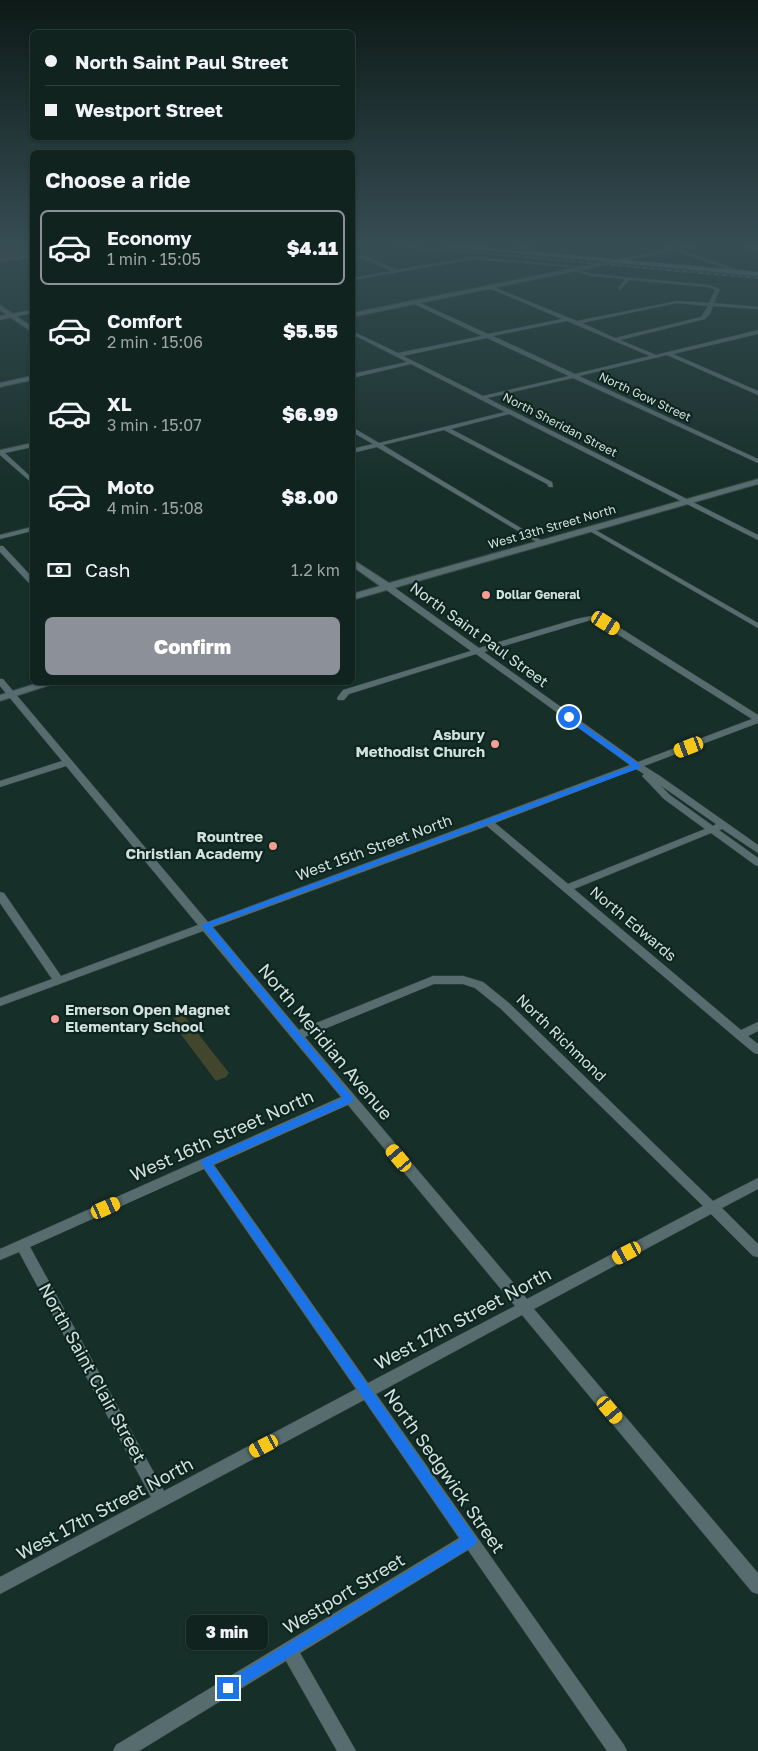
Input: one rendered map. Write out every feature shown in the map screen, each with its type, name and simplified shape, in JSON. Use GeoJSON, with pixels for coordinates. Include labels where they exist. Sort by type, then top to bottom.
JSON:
{"type":"FeatureCollection","features":[{"type":"Feature","properties":{"kind":"street","name":"North Gow Street"},"geometry":{"type":"LineString","coordinates":[[463,325],[758,461]]}},
{"type":"Feature","properties":{"kind":"street"},"geometry":{"type":"LineString","coordinates":[[398,355],[541,325]]}},
{"type":"Feature","properties":{"kind":"street"},"geometry":{"type":"LineString","coordinates":[[580,325],[657,357]]}},
{"type":"Feature","properties":{"kind":"street"},"geometry":{"type":"LineString","coordinates":[[616,339],[678,325]]}},
{"type":"Feature","properties":{"kind":"street"},"geometry":{"type":"LineString","coordinates":[[482,398],[758,332]]}},
{"type":"Feature","properties":{"kind":"street","name":"North Sheridan Street"},"geometry":{"type":"LineString","coordinates":[[355,334],[758,538]]}},
{"type":"Feature","properties":{"kind":"street"},"geometry":{"type":"LineString","coordinates":[[668,354],[758,392]]}},
{"type":"Feature","properties":{"kind":"street"},"geometry":{"type":"LineString","coordinates":[[355,375],[413,362]]}},
{"type":"Feature","properties":{"kind":"street"},"geometry":{"type":"LineString","coordinates":[[0,385],[30,378]]}},
{"type":"Feature","properties":{"kind":"street"},"geometry":{"type":"LineString","coordinates":[[355,450],[511,412]]}},
{"type":"Feature","properties":{"kind":"street"},"geometry":{"type":"LineString","coordinates":[[446,428],[550,483],[551,486]]}},
{"type":"Feature","properties":{"kind":"street"},"geometry":{"type":"LineString","coordinates":[[355,431],[542,543]]}},
{"type":"Feature","properties":{"kind":"street"},"geometry":{"type":"LineString","coordinates":[[0,452],[30,445]]}},
{"type":"Feature","properties":{"kind":"street"},"geometry":{"type":"LineString","coordinates":[[0,452],[30,479]]}},
{"type":"Feature","properties":{"kind":"street","name":"West 13th Street North"},"geometry":{"type":"LineString","coordinates":[[355,596],[758,481]]}},
{"type":"Feature","properties":{"kind":"street"},"geometry":{"type":"LineString","coordinates":[[590,529],[758,626]]}},
{"type":"Feature","properties":{"kind":"street"},"geometry":{"type":"LineString","coordinates":[[0,537],[30,530]]}},
{"type":"Feature","properties":{"kind":"street"},"geometry":{"type":"LineString","coordinates":[[0,548],[30,579]]}},
{"type":"Feature","properties":{"kind":"street","name":"North Saint Paul Street"},"geometry":{"type":"LineString","coordinates":[[355,564],[637,766],[658,778],[758,850]]}},
{"type":"Feature","properties":{"kind":"street"},"geometry":{"type":"LineString","coordinates":[[341,698],[346,692],[585,619],[600,620],[758,720]]}},
{"type":"Feature","properties":{"kind":"street","name":"North Meridian Avenue"},"geometry":{"type":"LineString","coordinates":[[0,681],[6,696],[68,762],[206,925],[296,1036],[758,1586]]}},
{"type":"Feature","properties":{"kind":"street"},"geometry":{"type":"LineString","coordinates":[[6,696],[44,685]]}},
{"type":"Feature","properties":{"kind":"street","name":"West 15th Street North"},"geometry":{"type":"LineString","coordinates":[[0,1002],[758,720]]}},
{"type":"Feature","properties":{"kind":"street"},"geometry":{"type":"LineString","coordinates":[[0,784],[68,762]]}},
{"type":"Feature","properties":{"kind":"street","name":"North Saint Paul Street"},"geometry":{"type":"LineString","coordinates":[[637,766],[668,797],[758,863]]}},
{"type":"Feature","properties":{"kind":"street","name":"North Edwards"},"geometry":{"type":"LineString","coordinates":[[488,822],[758,1050]]}},
{"type":"Feature","properties":{"kind":"street"},"geometry":{"type":"LineString","coordinates":[[567,888],[723,825]]}},
{"type":"Feature","properties":{"kind":"street"},"geometry":{"type":"LineString","coordinates":[[0,894],[58,980]]}},
{"type":"Feature","properties":{"kind":"street","name":"North Richmond"},"geometry":{"type":"LineString","coordinates":[[296,1036],[433,980],[463,980],[479,985],[505,1006],[758,1252]]}},
{"type":"Feature","properties":{"kind":"street"},"geometry":{"type":"LineString","coordinates":[[740,1034],[758,1026]]}},
{"type":"Feature","properties":{"kind":"street","name":"West 16th Street North"},"geometry":{"type":"LineString","coordinates":[[0,1254],[349,1099]]}},
{"type":"Feature","properties":{"kind":"street","name":"North Sedgwick Street"},"geometry":{"type":"LineString","coordinates":[[206,1163],[618,1751]]}},
{"type":"Feature","properties":{"kind":"street","name":"West 17th Street North"},"geometry":{"type":"LineString","coordinates":[[0,1586],[758,1183]]}},
{"type":"Feature","properties":{"kind":"street","name":"North Saint Clair Street"},"geometry":{"type":"LineString","coordinates":[[22,1245],[161,1500]]}},
{"type":"Feature","properties":{"kind":"street","name":"Westport Street"},"geometry":{"type":"LineString","coordinates":[[122,1751],[470,1540]]}},
{"type":"Feature","properties":{"kind":"street"},"geometry":{"type":"LineString","coordinates":[[289,1650],[347,1751]]}},
{"type":"Feature","properties":{"kind":"green space"},"geometry":{"type":"Polygon","coordinates":[[[178,1015],[185,1017],[229,1073],[226,1077],[216,1081],[171,1021],[178,1015]]]}},
{"type":"Feature","properties":{"kind":"place","name":"Dollar General"},"geometry":{"type":"Point","coordinates":[486,595]}},
{"type":"Feature","properties":{"kind":"place","name":"Asbury Methodist Church"},"geometry":{"type":"Point","coordinates":[495,744]}},
{"type":"Feature","properties":{"kind":"place","name":"Rountree Christian Academy"},"geometry":{"type":"Point","coordinates":[273,846]}},
{"type":"Feature","properties":{"kind":"place","name":"Emerson Open Magnet Elementary School"},"geometry":{"type":"Point","coordinates":[55,1019]}},
{"type":"Feature","properties":{"kind":"route"},"geometry":{"type":"LineString","coordinates":[[228,1688],[470,1540],[206,1163],[349,1099],[206,925],[637,766],[569,717]]}}]}
